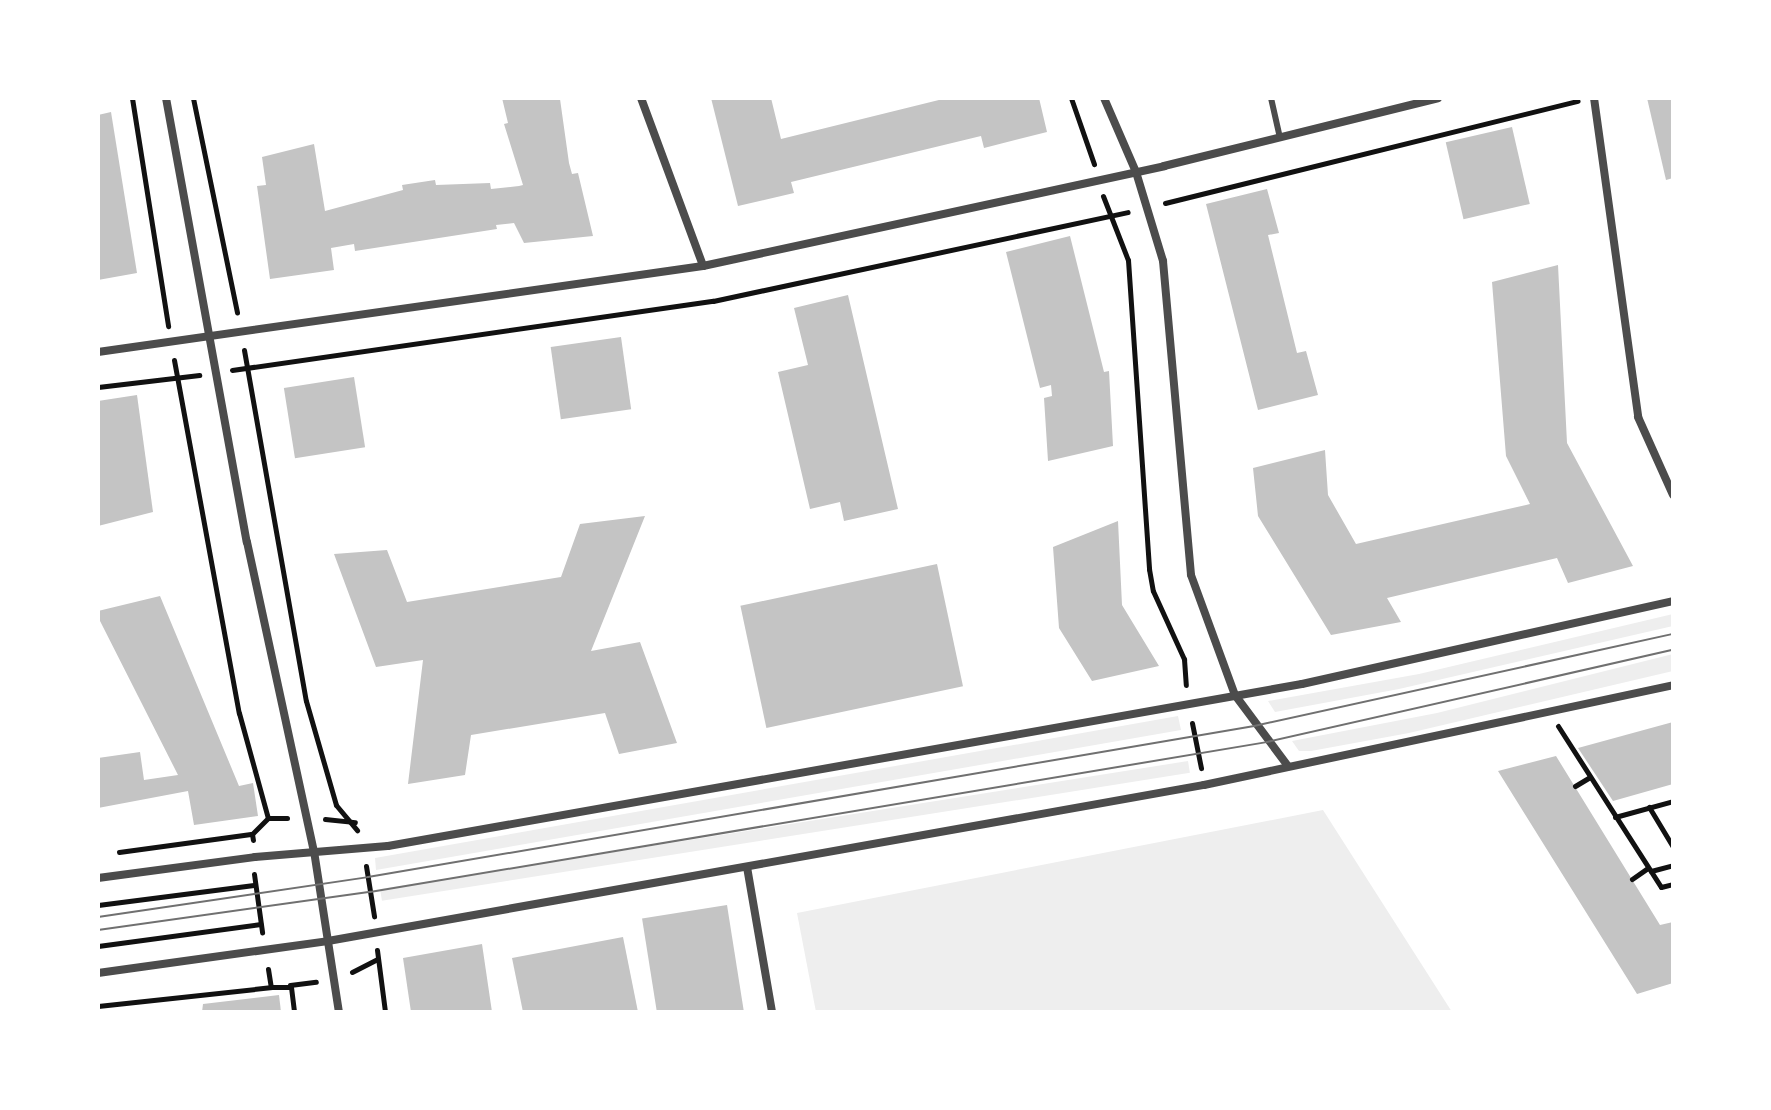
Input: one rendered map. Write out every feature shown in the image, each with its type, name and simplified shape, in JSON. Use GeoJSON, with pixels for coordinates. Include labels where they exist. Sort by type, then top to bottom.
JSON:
{"type":"FeatureCollection","features":[{"type":"Feature","properties":{"kind":"street"},"geometry":{"type":"LineString","coordinates":[[166,98],[215,373],[314,851],[339,1012]]}},
{"type":"Feature","properties":{"kind":"street"},"geometry":{"type":"LineString","coordinates":[[641,98],[703,266]]}},
{"type":"Feature","properties":{"kind":"street"},"geometry":{"type":"LineString","coordinates":[[1104,98],[1136,172],[1163,261],[1185,544],[1197,596],[1235,695],[1288,766]]}},
{"type":"Feature","properties":{"kind":"street"},"geometry":{"type":"LineString","coordinates":[[98,352],[703,266],[1136,172],[1438,98]]}},
{"type":"Feature","properties":{"kind":"street"},"geometry":{"type":"LineString","coordinates":[[1593,98],[1638,417],[1673,495]]}},
{"type":"Feature","properties":{"kind":"street"},"geometry":{"type":"LineString","coordinates":[[98,878],[255,857],[363,849],[1235,695],[1673,601]]}},
{"type":"Feature","properties":{"kind":"street"},"geometry":{"type":"LineString","coordinates":[[98,973],[376,933],[1204,785],[1673,685]]}},
{"type":"Feature","properties":{"kind":"street"},"geometry":{"type":"LineString","coordinates":[[747,867],[772,1012]]}},
{"type":"Feature","properties":{"kind":"lane"},"geometry":{"type":"LineString","coordinates":[[1271,98],[1280,138]]}},
{"type":"Feature","properties":{"kind":"path"},"geometry":{"type":"LineString","coordinates":[[113,853],[252,834],[268,818],[239,713],[177,378],[132,98]]}},
{"type":"Feature","properties":{"kind":"path"},"geometry":{"type":"LineString","coordinates":[[193,98],[241,332],[306,701],[336,805],[355,822],[363,849],[385,1012]]}},
{"type":"Feature","properties":{"kind":"path"},"geometry":{"type":"LineString","coordinates":[[1071,98],[1097,180],[1128,260],[1149,569],[1153,591],[1184,659],[1187,702],[1204,785]]}},
{"type":"Feature","properties":{"kind":"path"},"geometry":{"type":"LineString","coordinates":[[98,387],[713,301],[1111,217],[1593,98]]}},
{"type":"Feature","properties":{"kind":"path"},"geometry":{"type":"LineString","coordinates":[[1549,712],[1661,887],[1673,884]]}},
{"type":"Feature","properties":{"kind":"path"},"geometry":{"type":"LineString","coordinates":[[1575,786],[1590,777]]}},
{"type":"Feature","properties":{"kind":"path"},"geometry":{"type":"LineString","coordinates":[[1615,817],[1673,801]]}},
{"type":"Feature","properties":{"kind":"path"},"geometry":{"type":"LineString","coordinates":[[1649,807],[1673,847]]}},
{"type":"Feature","properties":{"kind":"path"},"geometry":{"type":"LineString","coordinates":[[252,834],[254,885],[271,987]]}},
{"type":"Feature","properties":{"kind":"path"},"geometry":{"type":"LineString","coordinates":[[1632,879],[1649,870],[1673,865]]}},
{"type":"Feature","properties":{"kind":"path"},"geometry":{"type":"LineString","coordinates":[[98,905],[254,885]]}},
{"type":"Feature","properties":{"kind":"path"},"geometry":{"type":"LineString","coordinates":[[98,946],[261,924]]}},
{"type":"Feature","properties":{"kind":"path"},"geometry":{"type":"LineString","coordinates":[[98,1006],[335,980],[377,959]]}},
{"type":"Feature","properties":{"kind":"path"},"geometry":{"type":"LineString","coordinates":[[271,987],[291,987],[294,1012]]}},
{"type":"Feature","properties":{"kind":"shaded area"},"geometry":{"type":"Polygon","coordinates":[[[1673,614],[1673,626],[1399,689],[1275,712],[1268,701],[1419,674],[1673,614]]]}},
{"type":"Feature","properties":{"kind":"shaded area"},"geometry":{"type":"Polygon","coordinates":[[[1673,654],[1673,671],[1409,733],[1311,751],[1299,751],[1292,741],[1437,713],[1673,654]]]}},
{"type":"Feature","properties":{"kind":"shaded area"},"geometry":{"type":"Polygon","coordinates":[[[1178,716],[1181,730],[376,870],[375,858],[1178,716]]]}},
{"type":"Feature","properties":{"kind":"shaded area"},"geometry":{"type":"Polygon","coordinates":[[[1188,761],[1190,773],[382,901],[380,889],[1188,761]]]}},
{"type":"Feature","properties":{"kind":"shaded area"},"geometry":{"type":"Polygon","coordinates":[[[1323,810],[1452,1012],[816,1012],[797,913],[1323,810]]]}},
{"type":"Feature","properties":{"kind":"building"},"geometry":{"type":"Polygon","coordinates":[[[502,98],[560,99],[569,163],[572,174],[578,173],[593,236],[524,243],[514,223],[496,225],[497,229],[355,251],[354,244],[331,248],[334,270],[270,279],[257,186],[266,185],[262,157],[314,144],[325,211],[403,190],[402,185],[435,180],[436,185],[490,183],[491,189],[519,186],[523,185],[504,124],[508,123],[502,98]]]}},
{"type":"Feature","properties":{"kind":"building"},"geometry":{"type":"Polygon","coordinates":[[[711,98],[771,98],[781,139],[947,98],[1039,98],[1047,132],[984,148],[981,136],[791,182],[794,193],[738,206],[711,98]]]}},
{"type":"Feature","properties":{"kind":"building"},"geometry":{"type":"Polygon","coordinates":[[[1647,98],[1673,98],[1673,178],[1666,180],[1647,98]]]}},
{"type":"Feature","properties":{"kind":"building"},"geometry":{"type":"Polygon","coordinates":[[[111,112],[137,273],[98,280],[98,115],[111,112]]]}},
{"type":"Feature","properties":{"kind":"building"},"geometry":{"type":"Polygon","coordinates":[[[1512,127],[1530,204],[1464,219],[1446,142],[1512,127]]]}},
{"type":"Feature","properties":{"kind":"building"},"geometry":{"type":"Polygon","coordinates":[[[1267,189],[1279,233],[1268,235],[1297,353],[1306,351],[1318,395],[1258,410],[1206,204],[1267,189]]]}},
{"type":"Feature","properties":{"kind":"building"},"geometry":{"type":"Polygon","coordinates":[[[1070,236],[1104,372],[1109,371],[1113,446],[1048,461],[1044,398],[1052,396],[1051,385],[1040,388],[1006,252],[1070,236]]]}},
{"type":"Feature","properties":{"kind":"building"},"geometry":{"type":"Polygon","coordinates":[[[1558,265],[1567,443],[1633,566],[1568,583],[1557,558],[1387,598],[1401,622],[1331,635],[1258,516],[1253,468],[1325,450],[1328,495],[1356,544],[1530,504],[1506,456],[1492,282],[1558,265]]]}},
{"type":"Feature","properties":{"kind":"building"},"geometry":{"type":"Polygon","coordinates":[[[848,295],[898,509],[844,521],[840,502],[810,509],[778,372],[808,365],[794,308],[848,295]]]}},
{"type":"Feature","properties":{"kind":"building"},"geometry":{"type":"Polygon","coordinates":[[[621,337],[631,409],[561,419],[551,347],[621,337]]]}},
{"type":"Feature","properties":{"kind":"building"},"geometry":{"type":"Polygon","coordinates":[[[354,377],[365,447],[295,458],[284,388],[354,377]]]}},
{"type":"Feature","properties":{"kind":"building"},"geometry":{"type":"Polygon","coordinates":[[[137,395],[153,512],[98,526],[98,401],[137,395]]]}},
{"type":"Feature","properties":{"kind":"building"},"geometry":{"type":"Polygon","coordinates":[[[645,516],[591,651],[640,642],[677,743],[619,754],[605,713],[471,735],[465,775],[408,784],[423,660],[376,667],[334,554],[387,550],[407,602],[561,577],[580,524],[645,516]]]}},
{"type":"Feature","properties":{"kind":"building"},"geometry":{"type":"Polygon","coordinates":[[[1118,521],[1122,605],[1159,666],[1092,681],[1059,628],[1053,547],[1118,521]]]}},
{"type":"Feature","properties":{"kind":"building"},"geometry":{"type":"Polygon","coordinates":[[[937,564],[963,686],[766,728],[740,606],[937,564]]]}},
{"type":"Feature","properties":{"kind":"building"},"geometry":{"type":"Polygon","coordinates":[[[160,596],[239,786],[253,783],[258,816],[194,825],[188,791],[98,808],[98,758],[140,752],[144,780],[178,775],[98,617],[98,611],[160,596]]]}},
{"type":"Feature","properties":{"kind":"building"},"geometry":{"type":"Polygon","coordinates":[[[1673,722],[1673,784],[1613,801],[1578,748],[1673,722]]]}},
{"type":"Feature","properties":{"kind":"building"},"geometry":{"type":"Polygon","coordinates":[[[1556,756],[1660,925],[1673,922],[1673,983],[1637,994],[1498,771],[1556,756]]]}},
{"type":"Feature","properties":{"kind":"building"},"geometry":{"type":"Polygon","coordinates":[[[727,905],[744,1012],[657,1012],[642,918],[727,905]]]}},
{"type":"Feature","properties":{"kind":"building"},"geometry":{"type":"Polygon","coordinates":[[[623,937],[638,1012],[523,1012],[512,958],[623,937]]]}},
{"type":"Feature","properties":{"kind":"building"},"geometry":{"type":"Polygon","coordinates":[[[482,944],[492,1012],[411,1012],[403,958],[482,944]]]}},
{"type":"Feature","properties":{"kind":"building"},"geometry":{"type":"Polygon","coordinates":[[[279,995],[281,1012],[202,1012],[203,1004],[279,995]]]}},
{"type":"Feature","properties":{"kind":"tram line"},"geometry":{"type":"LineString","coordinates":[[98,917],[368,877],[1254,726],[1673,634]]}},
{"type":"Feature","properties":{"kind":"tram line"},"geometry":{"type":"LineString","coordinates":[[98,930],[370,892],[1267,742],[1673,650]]}}]}
